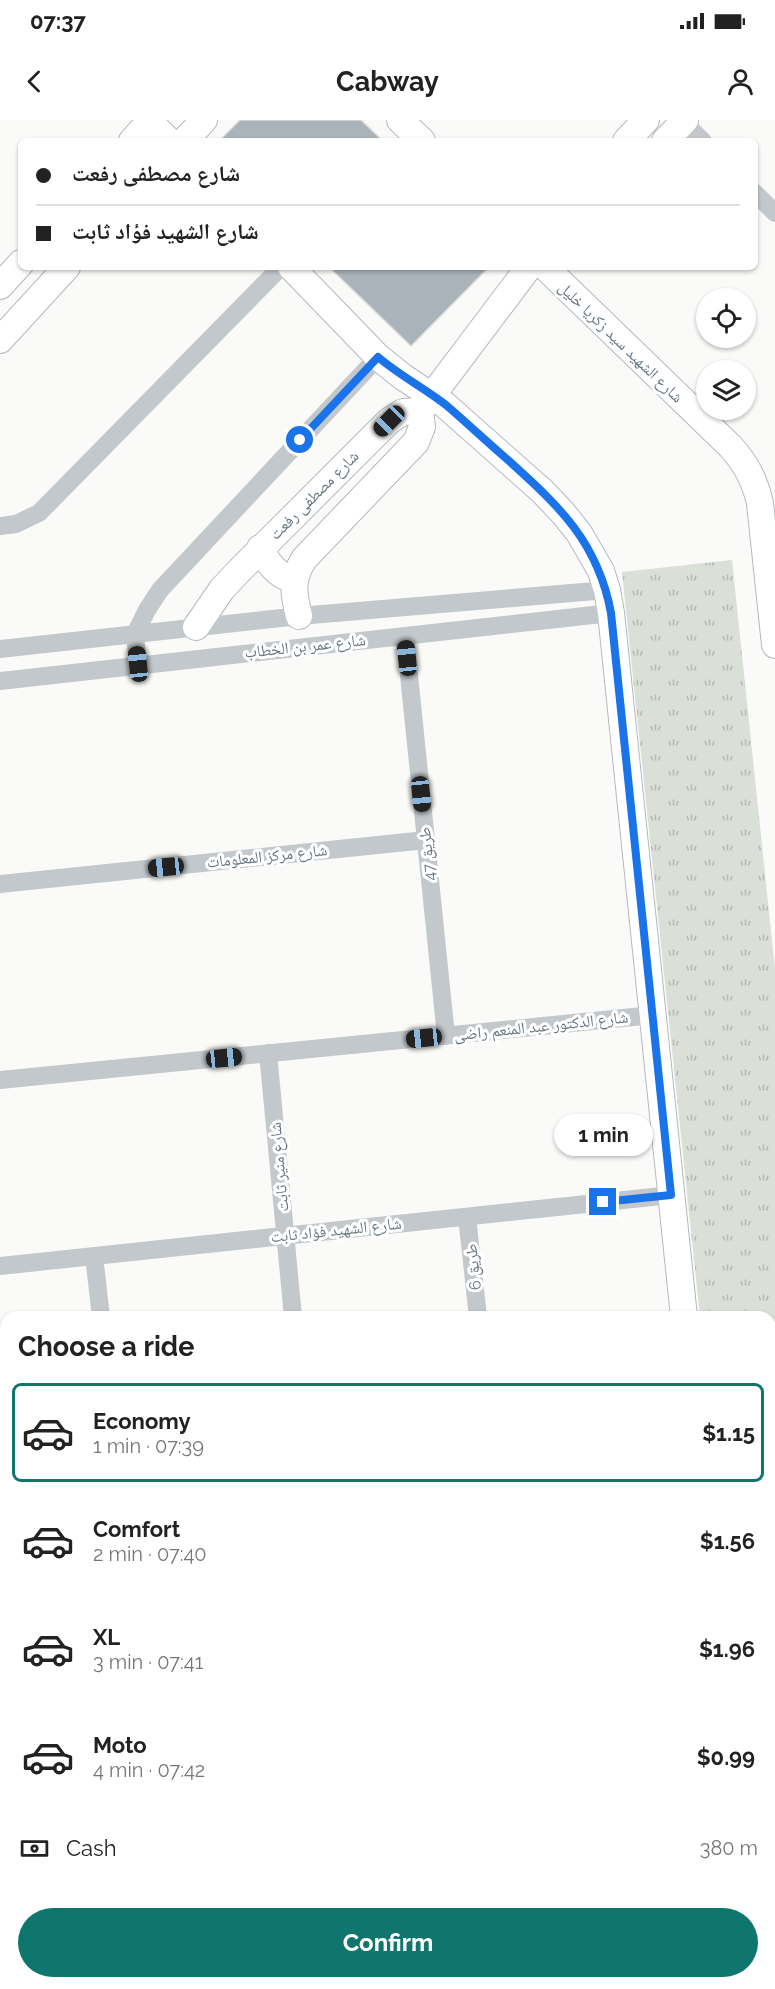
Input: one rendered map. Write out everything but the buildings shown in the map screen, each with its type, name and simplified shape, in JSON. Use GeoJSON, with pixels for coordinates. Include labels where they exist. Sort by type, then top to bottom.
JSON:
{"type":"FeatureCollection","features":[{"type":"Feature","properties":{"kind":"street"},"geometry":{"type":"LineString","coordinates":[[187,138],[204,120]]}},
{"type":"Feature","properties":{"kind":"street"},"geometry":{"type":"LineString","coordinates":[[629,138],[646,120]]}},
{"type":"Feature","properties":{"kind":"street"},"geometry":{"type":"LineString","coordinates":[[135,138],[150,121],[166,138]]}},
{"type":"Feature","properties":{"kind":"street"},"geometry":{"type":"LineString","coordinates":[[668,138],[684,121],[700,138]]}},
{"type":"Feature","properties":{"kind":"street"},"geometry":{"type":"LineString","coordinates":[[758,196],[775,213]]}},
{"type":"Feature","properties":{"kind":"street"},"geometry":{"type":"LineString","coordinates":[[0,286],[18,266]]}},
{"type":"Feature","properties":{"kind":"street"},"geometry":{"type":"LineString","coordinates":[[0,340],[64,270]]}},
{"type":"Feature","properties":{"kind":"street"},"geometry":{"type":"LineString","coordinates":[[0,526],[16,524],[39,513],[278,270]]}},
{"type":"Feature","properties":{"kind":"street"},"geometry":{"type":"LineString","coordinates":[[294,270],[378,357],[397,372],[425,403],[534,484],[563,513],[592,554],[609,602],[683,1311]]}},
{"type":"Feature","properties":{"kind":"street"},"geometry":{"type":"LineString","coordinates":[[299,616],[294,581],[304,559],[416,442],[422,427],[425,403],[527,270]]}},
{"type":"Feature","properties":{"kind":"street","name":"شارع الشهيد سيد زكريا خليل"},"geometry":{"type":"LineString","coordinates":[[548,270],[730,446],[750,472],[757,487],[760,503],[775,645]]}},
{"type":"Feature","properties":{"kind":"street"},"geometry":{"type":"LineString","coordinates":[[138,664],[135,634],[160,590],[378,357]]}},
{"type":"Feature","properties":{"kind":"street","name":"شارع مصطفى رفعت"},"geometry":{"type":"LineString","coordinates":[[196,627],[222,589],[260,548],[395,415],[425,403]]}},
{"type":"Feature","properties":{"kind":"street"},"geometry":{"type":"LineString","coordinates":[[260,548],[273,570],[294,581]]}},
{"type":"Feature","properties":{"kind":"street","name":"شارع عمر بن الخطاب"},"geometry":{"type":"LineString","coordinates":[[0,650],[299,616],[609,602]]}},
{"type":"Feature","properties":{"kind":"street","name":"شارع عمر بن الخطاب"},"geometry":{"type":"LineString","coordinates":[[0,681],[405,636],[609,602]]}},
{"type":"Feature","properties":{"kind":"street"},"geometry":{"type":"LineString","coordinates":[[196,627],[199,658]]}},
{"type":"Feature","properties":{"kind":"street","name":"طريق 47"},"geometry":{"type":"LineString","coordinates":[[405,636],[446,1036]]}},
{"type":"Feature","properties":{"kind":"street","name":"شارع مركز المعلومات"},"geometry":{"type":"LineString","coordinates":[[0,884],[426,840]]}},
{"type":"Feature","properties":{"kind":"street","name":"شارع الدكتور عبد المنعم راضى"},"geometry":{"type":"LineString","coordinates":[[0,1080],[653,1015]]}},
{"type":"Feature","properties":{"kind":"street","name":"شارع منير ثابت"},"geometry":{"type":"LineString","coordinates":[[268,1053],[292,1311]]}},
{"type":"Feature","properties":{"kind":"street","name":"شارع الشهيد فؤاد ثابت"},"geometry":{"type":"LineString","coordinates":[[0,1266],[671,1195]]}},
{"type":"Feature","properties":{"kind":"street","name":"طريق 6"},"geometry":{"type":"LineString","coordinates":[[468,1216],[477,1311]]}},
{"type":"Feature","properties":{"kind":"street"},"geometry":{"type":"LineString","coordinates":[[94,1256],[100,1311]]}},
{"type":"Feature","properties":{"kind":"green space"},"geometry":{"type":"Polygon","coordinates":[[[732,560],[775,969],[775,1311],[699,1311],[622,572],[732,560]]]}},
{"type":"Feature","properties":{"kind":"route"},"geometry":{"type":"LineString","coordinates":[[300,440],[378,357],[403,377],[446,405],[542,491],[579,533],[600,571],[607,590],[611,613],[671,1195],[603,1202]]}}]}
